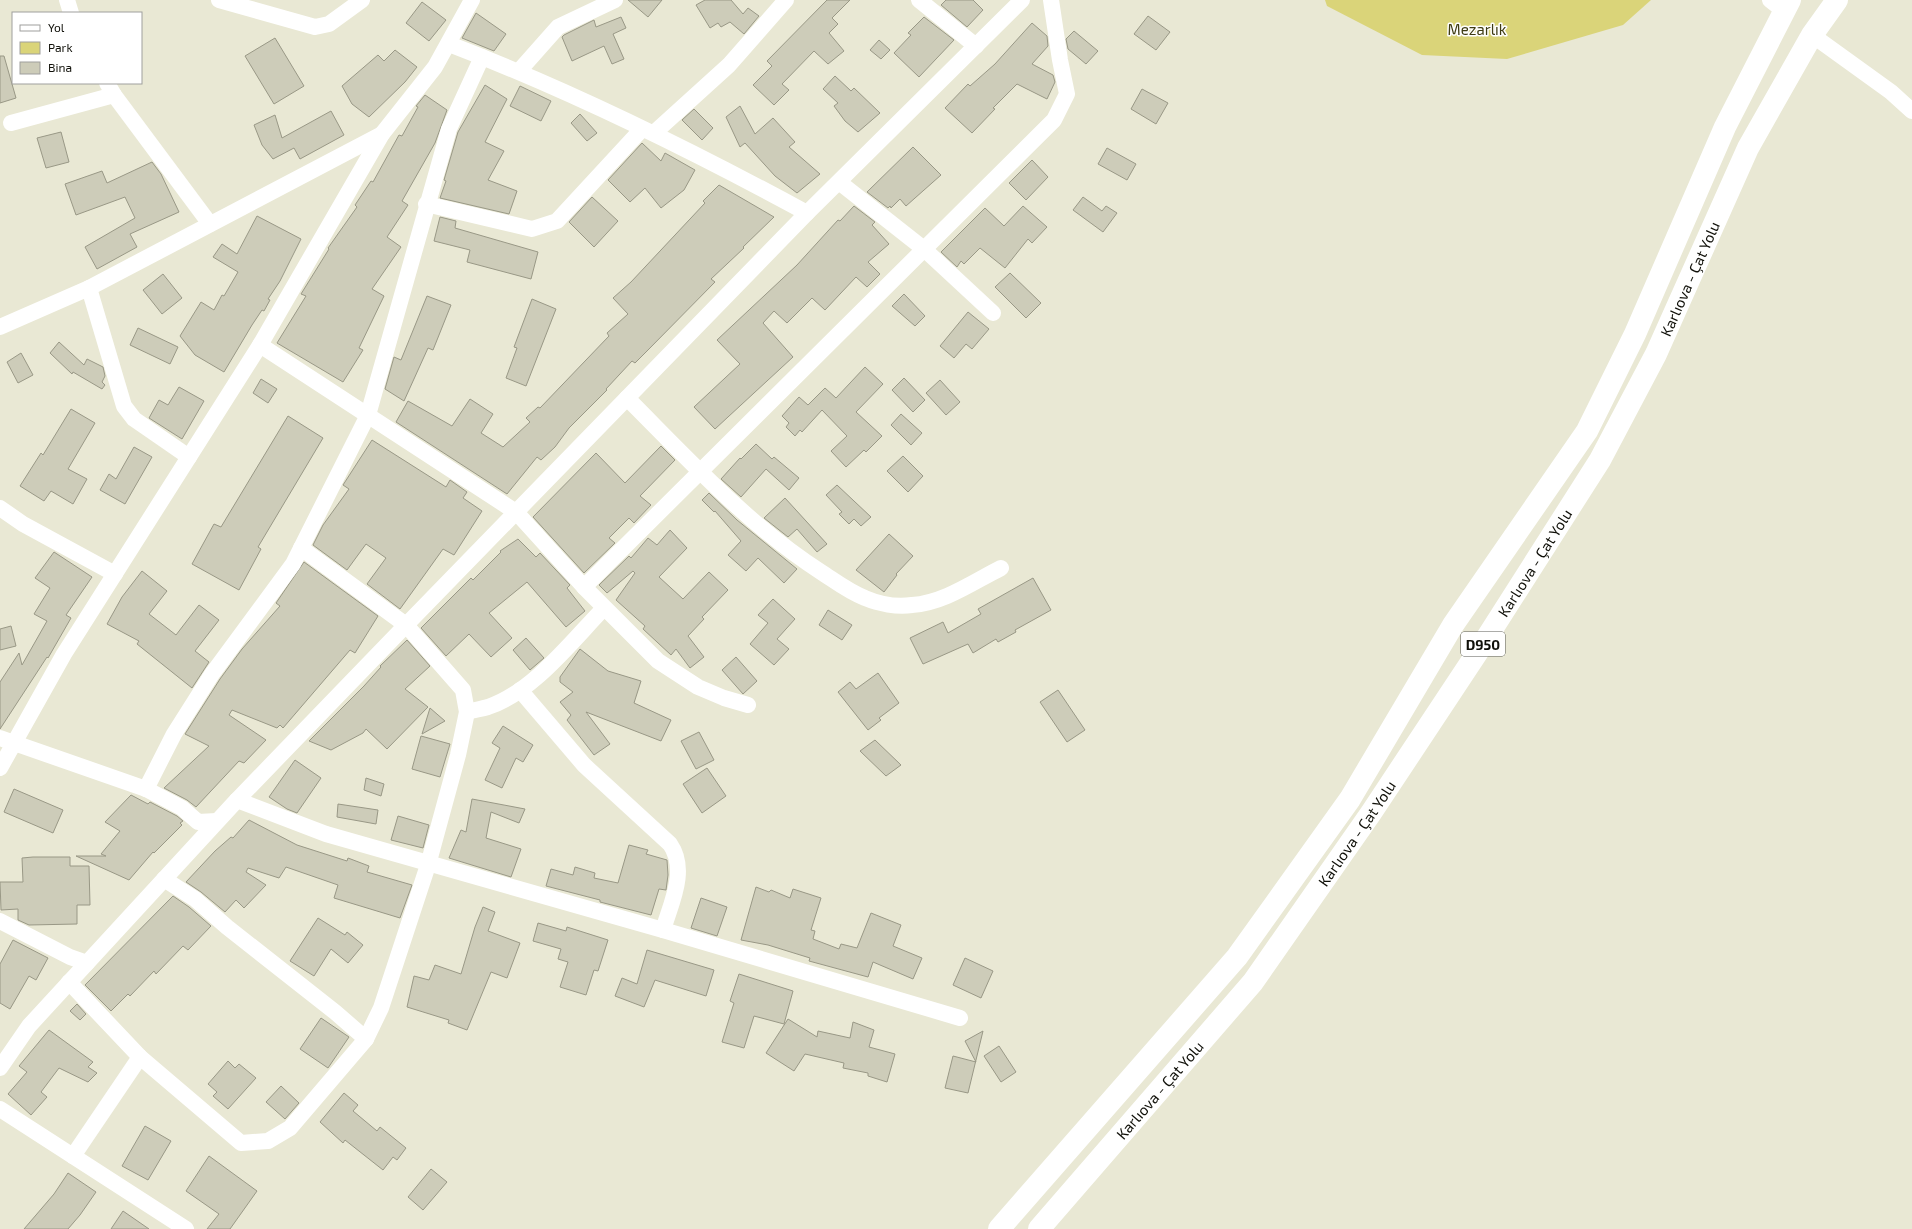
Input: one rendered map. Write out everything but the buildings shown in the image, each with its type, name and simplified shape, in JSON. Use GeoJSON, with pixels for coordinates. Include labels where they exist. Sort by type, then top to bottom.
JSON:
{"type":"FeatureCollection","features":[{"type":"Feature","properties":{"kind":"highway","name":"Karlıova - Çat Yolu"},"geometry":{"type":"LineString","coordinates":[[1039,1229],[1253,982],[1371,813],[1477,653],[1600,460],[1656,354],[1748,148],[1812,35],[1837,0]]}},
{"type":"Feature","properties":{"kind":"highway","name":"Karlıova - Çat Yolu"},"geometry":{"type":"LineString","coordinates":[[999,1229],[1237,957],[1350,799],[1453,625],[1587,431],[1635,334],[1725,127],[1781,4]]}},
{"type":"Feature","properties":{"kind":"street"},"geometry":{"type":"LineString","coordinates":[[67,0],[70,12]]}},
{"type":"Feature","properties":{"kind":"street"},"geometry":{"type":"LineString","coordinates":[[219,0],[315,27],[329,24],[362,0]]}},
{"type":"Feature","properties":{"kind":"street"},"geometry":{"type":"LineString","coordinates":[[0,768],[7,740],[64,654],[260,345],[382,134],[435,67],[472,0]]}},
{"type":"Feature","properties":{"kind":"street"},"geometry":{"type":"LineString","coordinates":[[519,71],[558,27],[615,0]]}},
{"type":"Feature","properties":{"kind":"street"},"geometry":{"type":"LineString","coordinates":[[426,204],[532,229],[557,221],[648,131],[729,65],[786,0]]}},
{"type":"Feature","properties":{"kind":"street"},"geometry":{"type":"LineString","coordinates":[[919,0],[976,46]]}},
{"type":"Feature","properties":{"kind":"street"},"geometry":{"type":"LineString","coordinates":[[0,1068],[29,1026],[237,800],[807,213],[1022,0]]}},
{"type":"Feature","properties":{"kind":"street"},"geometry":{"type":"LineString","coordinates":[[584,587],[1054,120],[1067,94],[1051,0]]}},
{"type":"Feature","properties":{"kind":"street"},"geometry":{"type":"LineString","coordinates":[[1812,35],[1891,92],[1912,111]]}},
{"type":"Feature","properties":{"kind":"street"},"geometry":{"type":"LineString","coordinates":[[449,44],[519,71],[648,131],[807,213]]}},
{"type":"Feature","properties":{"kind":"street"},"geometry":{"type":"LineString","coordinates":[[146,789],[174,734],[212,674],[293,564],[368,415],[426,204],[449,129],[482,57]]}},
{"type":"Feature","properties":{"kind":"street"},"geometry":{"type":"LineString","coordinates":[[11,123],[110,89],[210,224]]}},
{"type":"Feature","properties":{"kind":"street"},"geometry":{"type":"LineString","coordinates":[[0,327],[89,288],[382,134]]}},
{"type":"Feature","properties":{"kind":"street"},"geometry":{"type":"LineString","coordinates":[[839,182],[924,249],[993,313]]}},
{"type":"Feature","properties":{"kind":"street"},"geometry":{"type":"LineString","coordinates":[[89,288],[124,406],[134,419],[189,458]]}},
{"type":"Feature","properties":{"kind":"street"},"geometry":{"type":"LineString","coordinates":[[260,345],[516,512],[604,608],[658,661],[698,687],[724,698],[748,704]]}},
{"type":"Feature","properties":{"kind":"street"},"geometry":{"type":"LineString","coordinates":[[627,398],[701,471],[785,546],[830,578],[864,598],[895,605],[927,603],[942,598],[1001,568]]}},
{"type":"Feature","properties":{"kind":"street"},"geometry":{"type":"LineString","coordinates":[[0,508],[23,524],[115,574]]}},
{"type":"Feature","properties":{"kind":"street"},"geometry":{"type":"LineString","coordinates":[[70,982],[140,1057],[241,1143],[260,1143],[277,1138],[290,1128],[366,1039],[381,1008],[428,865],[458,755],[467,712],[463,690],[406,625],[301,548]]}},
{"type":"Feature","properties":{"kind":"street"},"geometry":{"type":"LineString","coordinates":[[467,712],[489,707],[520,690],[547,666],[604,608]]}},
{"type":"Feature","properties":{"kind":"street"},"geometry":{"type":"LineString","coordinates":[[520,690],[584,765],[675,850],[679,868],[678,877],[663,930]]}},
{"type":"Feature","properties":{"kind":"street"},"geometry":{"type":"LineString","coordinates":[[7,740],[146,789],[182,808],[198,822],[217,821]]}},
{"type":"Feature","properties":{"kind":"street"},"geometry":{"type":"LineString","coordinates":[[237,800],[326,834],[428,865],[663,930],[960,1018]]}},
{"type":"Feature","properties":{"kind":"street"},"geometry":{"type":"LineString","coordinates":[[164,879],[195,899],[227,927],[335,1012],[366,1039]]}},
{"type":"Feature","properties":{"kind":"street"},"geometry":{"type":"LineString","coordinates":[[0,921],[70,957],[87,963]]}},
{"type":"Feature","properties":{"kind":"street"},"geometry":{"type":"LineString","coordinates":[[0,1048],[29,1026]]}},
{"type":"Feature","properties":{"kind":"street"},"geometry":{"type":"LineString","coordinates":[[73,1156],[140,1057]]}},
{"type":"Feature","properties":{"kind":"street"},"geometry":{"type":"LineString","coordinates":[[0,1109],[186,1229]]}},
{"type":"Feature","properties":{"kind":"green space","name":"Mezarlık"},"geometry":{"type":"Polygon","coordinates":[[[1325,0],[1651,0],[1623,25],[1507,59],[1422,55],[1327,6],[1325,0]]]}}]}
